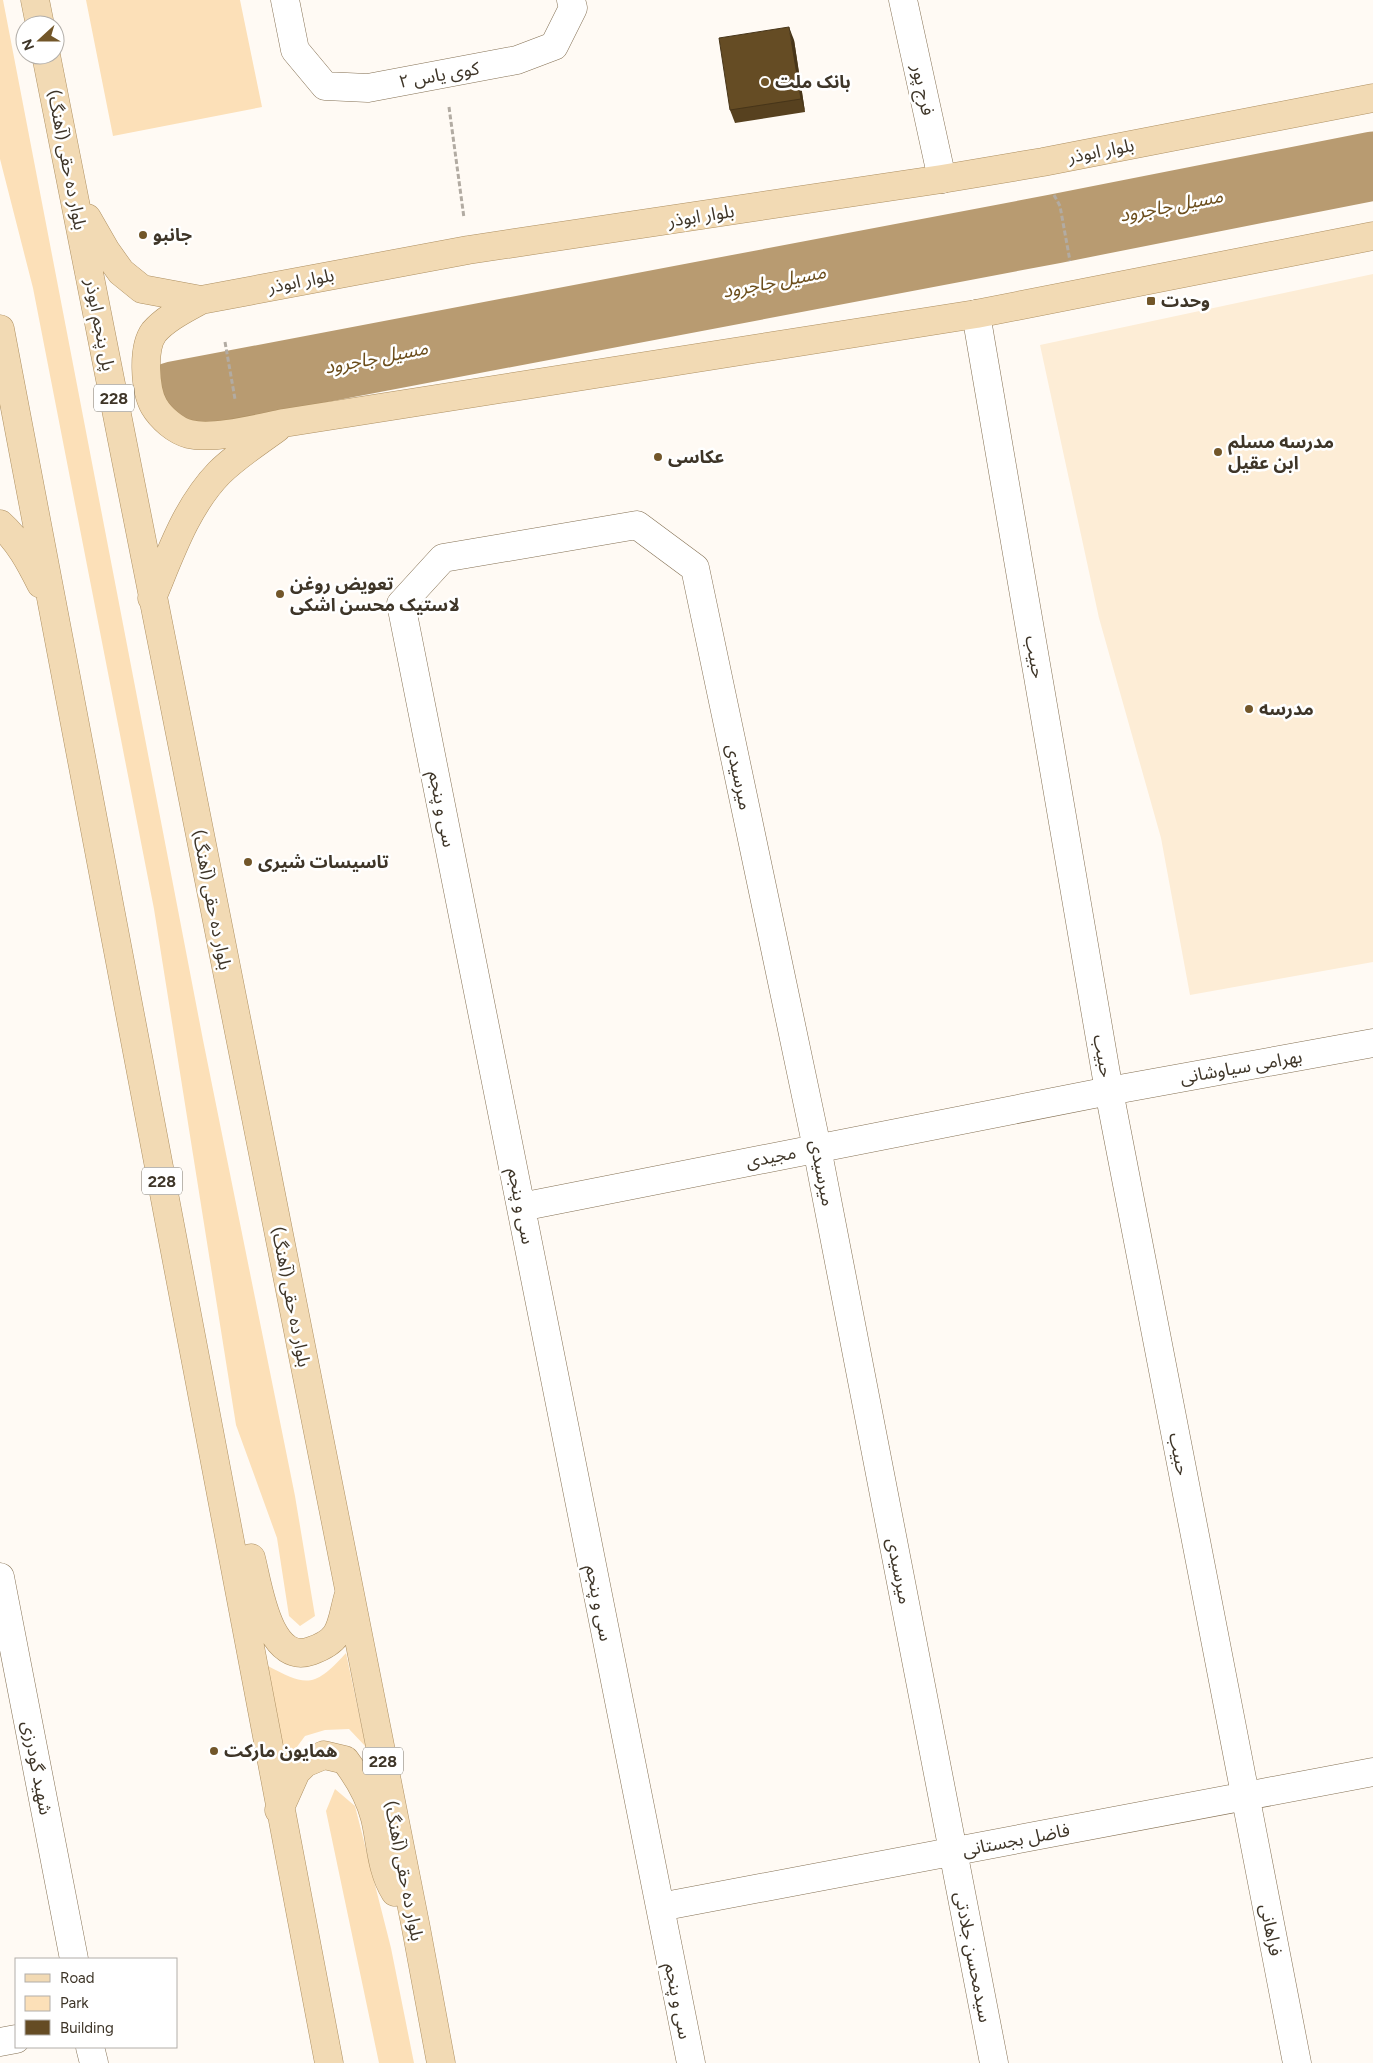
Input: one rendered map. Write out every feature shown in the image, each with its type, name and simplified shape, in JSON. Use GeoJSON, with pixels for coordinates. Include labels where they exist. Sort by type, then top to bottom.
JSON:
{"type":"FeatureCollection","features":[{"type":"Feature","properties":{"kind":"main road"},"geometry":{"type":"LineString","coordinates":[[35,0],[38,15]]}},
{"type":"Feature","properties":{"kind":"main road","name":"بلوار ده حقی (آهنگ)"},"geometry":{"type":"LineString","coordinates":[[48,65],[88,266]]}},
{"type":"Feature","properties":{"kind":"main road","name":"بلوار ابوذر"},"geometry":{"type":"LineString","coordinates":[[75,197],[106,251],[121,272],[135,284],[142,289],[201,300],[468,250],[942,179],[1043,162],[1373,98]]}},
{"type":"Feature","properties":{"kind":"main road"},"geometry":{"type":"LineString","coordinates":[[201,300],[172,316],[153,333],[147,350],[146,376],[154,406],[167,422],[189,434],[218,435],[976,314],[1373,236]]}},
{"type":"Feature","properties":{"kind":"main road","name":"پل پنجم ابوذر"},"geometry":{"type":"LineString","coordinates":[[88,266],[140,531]]}},
{"type":"Feature","properties":{"kind":"main road","name":"228"},"geometry":{"type":"LineString","coordinates":[[0,329],[221,1489],[279,1810],[328,2063]]}},
{"type":"Feature","properties":{"kind":"main road"},"geometry":{"type":"LineString","coordinates":[[152,598],[181,528],[201,496],[219,473],[284,423]]}},
{"type":"Feature","properties":{"kind":"main road"},"geometry":{"type":"LineString","coordinates":[[0,524],[13,536],[32,566],[54,613]]}},
{"type":"Feature","properties":{"kind":"main road","name":"بلوار ده حقی (آهنگ)"},"geometry":{"type":"LineString","coordinates":[[140,531],[441,2063]]}},
{"type":"Feature","properties":{"kind":"main road"},"geometry":{"type":"LineString","coordinates":[[221,1489],[235,1513],[253,1565],[264,1614],[273,1633],[293,1651],[304,1653],[332,1642],[338,1632],[349,1594]]}},
{"type":"Feature","properties":{"kind":"main road"},"geometry":{"type":"LineString","coordinates":[[279,1810],[296,1772],[305,1763],[324,1755],[345,1760],[362,1782],[374,1816],[381,1853],[390,1884],[416,1928]]}},
{"type":"Feature","properties":{"kind":"street","name":"کوی یاس ۲"},"geometry":{"type":"LineString","coordinates":[[285,0],[295,50],[325,86],[368,88],[518,60],[554,46],[572,4]]}},
{"type":"Feature","properties":{"kind":"street","name":"فرج پور"},"geometry":{"type":"LineString","coordinates":[[903,0],[942,179]]}},
{"type":"Feature","properties":{"kind":"street","name":"حبیب"},"geometry":{"type":"LineString","coordinates":[[976,314],[1109,1091],[1245,1796]]}},
{"type":"Feature","properties":{"kind":"street","name":"میرسیدی"},"geometry":{"type":"LineString","coordinates":[[637,524],[695,568],[817,1148],[953,1852]]}},
{"type":"Feature","properties":{"kind":"street","name":"سی و پنجم"},"geometry":{"type":"LineString","coordinates":[[637,524],[443,558],[401,604],[691,2063]]}},
{"type":"Feature","properties":{"kind":"street","name":"بهرامی سیاوشانی"},"geometry":{"type":"LineString","coordinates":[[1109,1091],[1373,1043]]}},
{"type":"Feature","properties":{"kind":"street","name":"مجیدی"},"geometry":{"type":"LineString","coordinates":[[521,1207],[1109,1091]]}},
{"type":"Feature","properties":{"kind":"street","name":"شهید گودرزی"},"geometry":{"type":"LineString","coordinates":[[0,1576],[74,1958]]}},
{"type":"Feature","properties":{"kind":"street","name":"فاضل بجستانی"},"geometry":{"type":"LineString","coordinates":[[660,1907],[1373,1772]]}},
{"type":"Feature","properties":{"kind":"street","name":"فراهانی"},"geometry":{"type":"LineString","coordinates":[[1245,1796],[1297,2063]]}},
{"type":"Feature","properties":{"kind":"street","name":"سیدمحسن جلادتی"},"geometry":{"type":"LineString","coordinates":[[953,1852],[994,2063]]}},
{"type":"Feature","properties":{"kind":"street"},"geometry":{"type":"LineString","coordinates":[[0,2042],[15,2039]]}},
{"type":"Feature","properties":{"kind":"street"},"geometry":{"type":"LineString","coordinates":[[90,2048],[94,2063]]}},
{"type":"Feature","properties":{"kind":"path"},"geometry":{"type":"LineString","coordinates":[[445,74],[468,250]]}},
{"type":"Feature","properties":{"kind":"path"},"geometry":{"type":"LineString","coordinates":[[1060,206],[1071,261]]}},
{"type":"Feature","properties":{"kind":"path"},"geometry":{"type":"LineString","coordinates":[[225,342],[236,404]]}},
{"type":"Feature","properties":{"kind":"shaded area"},"geometry":{"type":"Polygon","coordinates":[[[1373,274],[1373,962],[1190,995],[1161,838],[1099,618],[1040,345],[1373,274]]]}},
{"type":"Feature","properties":{"kind":"green space"},"geometry":{"type":"Polygon","coordinates":[[[0,0],[3,0],[203,1040],[295,1496],[315,1616],[300,1626],[289,1616],[277,1538],[236,1425],[154,909],[33,288],[0,159],[0,0]]]}},
{"type":"Feature","properties":{"kind":"green space"},"geometry":{"type":"Polygon","coordinates":[[[86,0],[240,0],[262,107],[113,136],[86,0]]]}},
{"type":"Feature","properties":{"kind":"green space"},"geometry":{"type":"Polygon","coordinates":[[[346,1653],[366,1747],[349,1729],[325,1730],[305,1736],[285,1763],[266,1665],[291,1677],[309,1680],[326,1673],[346,1653]]]}},
{"type":"Feature","properties":{"kind":"green space"},"geometry":{"type":"Polygon","coordinates":[[[335,1789],[355,1806],[391,1948],[414,2063],[379,2063],[326,1811],[335,1789]]]}},
{"type":"Feature","properties":{"kind":"building","name":"بانک ملت"},"geometry":{"type":"Polygon","coordinates":[[[789,27],[801,99],[730,110],[719,38],[789,27]]]}},
{"type":"Feature","properties":{"kind":"waterway","name":"مسیل جاجرود"},"geometry":{"type":"LineString","coordinates":[[174,396],[1054,229],[1373,166]]}},
{"type":"Feature","properties":{"kind":"place","name":"بانک ملت"},"geometry":{"type":"Point","coordinates":[765,82]}},
{"type":"Feature","properties":{"kind":"place","name":"جانبو"},"geometry":{"type":"Point","coordinates":[143,235]}},
{"type":"Feature","properties":{"kind":"place","name":"وحدت"},"geometry":{"type":"Point","coordinates":[1151,301]}},
{"type":"Feature","properties":{"kind":"place","name":"مدرسه مسلم ابن عقیل"},"geometry":{"type":"Point","coordinates":[1218,452]}},
{"type":"Feature","properties":{"kind":"place","name":"عکاسى"},"geometry":{"type":"Point","coordinates":[658,457]}},
{"type":"Feature","properties":{"kind":"place","name":"تعویض روغن لاستیک محسن اشکی"},"geometry":{"type":"Point","coordinates":[280,594]}},
{"type":"Feature","properties":{"kind":"place","name":"مدرسه"},"geometry":{"type":"Point","coordinates":[1249,709]}},
{"type":"Feature","properties":{"kind":"place","name":"تاسیسات شیری"},"geometry":{"type":"Point","coordinates":[248,862]}},
{"type":"Feature","properties":{"kind":"place","name":"همایون مارکت"},"geometry":{"type":"Point","coordinates":[214,1751]}}]}
